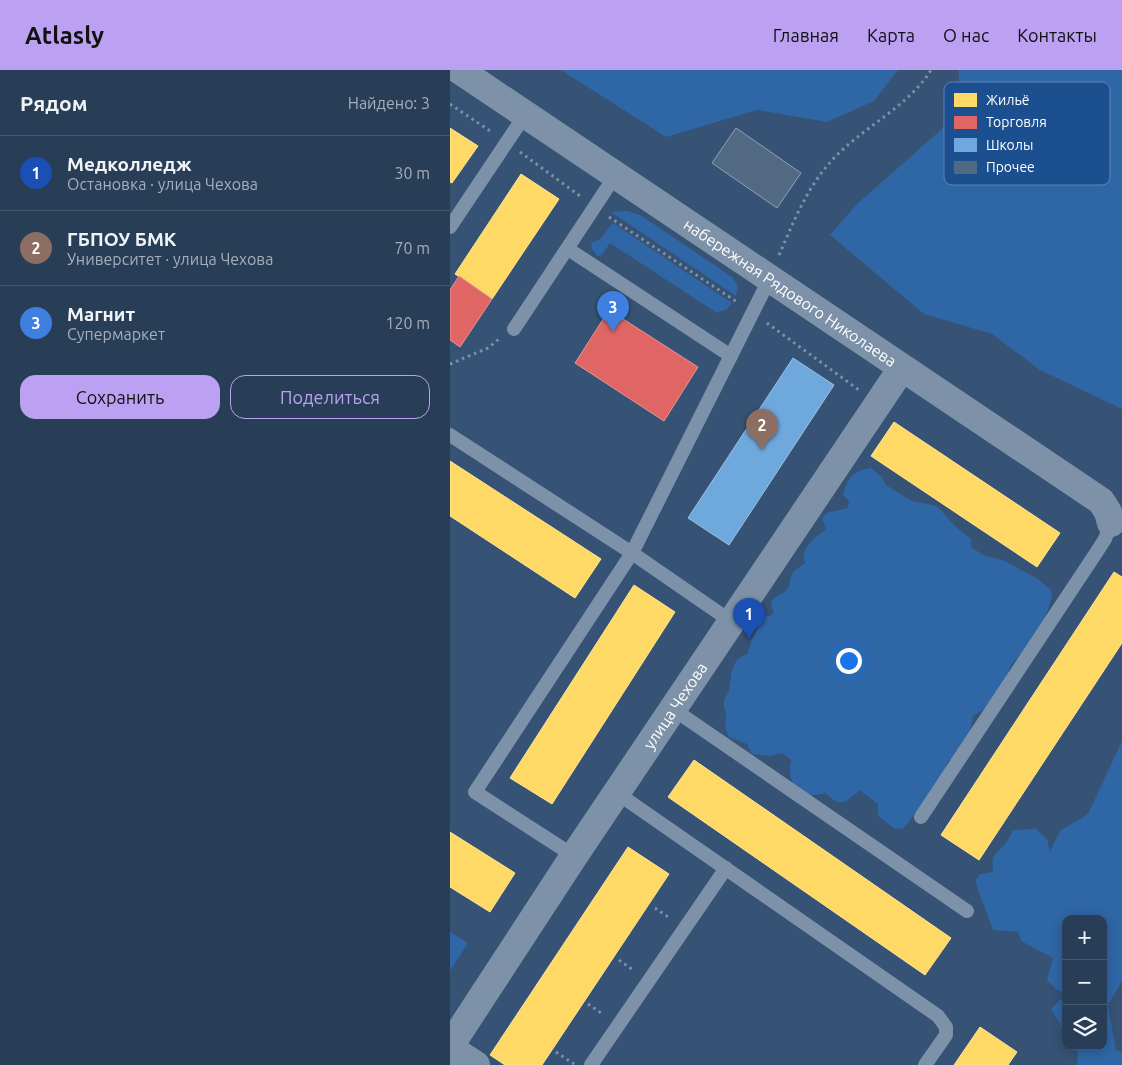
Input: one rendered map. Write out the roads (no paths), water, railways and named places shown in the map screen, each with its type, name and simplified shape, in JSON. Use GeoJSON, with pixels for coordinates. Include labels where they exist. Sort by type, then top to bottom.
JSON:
{"type":"FeatureCollection","features":[{"type":"Feature","properties":{"kind":"street","name":"набережная Рядового Николаева"},"geometry":{"type":"LineString","coordinates":[[459,70],[1101,501],[1108,512],[1111,523]]}},
{"type":"Feature","properties":{"kind":"street","name":"улица Чехова"},"geometry":{"type":"LineString","coordinates":[[450,1047],[574,856],[902,368]]}},
{"type":"Feature","properties":{"kind":"street"},"geometry":{"type":"LineString","coordinates":[[450,1047],[476,1065]]}},
{"type":"Feature","properties":{"kind":"lane"},"geometry":{"type":"LineString","coordinates":[[450,227],[525,115]]}},
{"type":"Feature","properties":{"kind":"lane"},"geometry":{"type":"LineString","coordinates":[[514,329],[615,176]]}},
{"type":"Feature","properties":{"kind":"lane"},"geometry":{"type":"LineString","coordinates":[[568,249],[730,356]]}},
{"type":"Feature","properties":{"kind":"lane"},"geometry":{"type":"LineString","coordinates":[[574,856],[475,792],[632,553],[770,278]]}},
{"type":"Feature","properties":{"kind":"lane"},"geometry":{"type":"LineString","coordinates":[[450,435],[632,553],[732,622]]}},
{"type":"Feature","properties":{"kind":"lane"},"geometry":{"type":"LineString","coordinates":[[921,818],[1100,546],[1111,523]]}},
{"type":"Feature","properties":{"kind":"lane"},"geometry":{"type":"LineString","coordinates":[[673,709],[967,911]]}},
{"type":"Feature","properties":{"kind":"lane"},"geometry":{"type":"LineString","coordinates":[[617,793],[938,1016],[946,1027],[946,1035],[925,1065]]}},
{"type":"Feature","properties":{"kind":"lane"},"geometry":{"type":"LineString","coordinates":[[591,1065],[726,868]]}},
{"type":"Feature","properties":{"kind":"place","name":"Магнит"},"geometry":{"type":"Point","coordinates":[613,332]}},
{"type":"Feature","properties":{"kind":"place","name":"ГБПОУ БМК"},"geometry":{"type":"Point","coordinates":[762,450]}},
{"type":"Feature","properties":{"kind":"place","name":"Медколледж"},"geometry":{"type":"Point","coordinates":[749,639]}}]}
